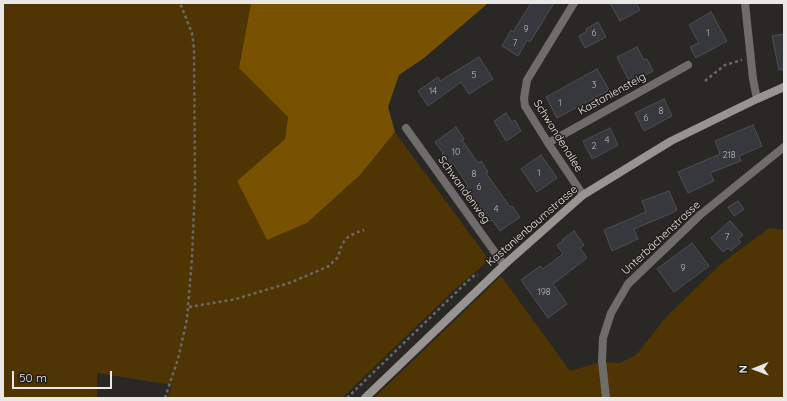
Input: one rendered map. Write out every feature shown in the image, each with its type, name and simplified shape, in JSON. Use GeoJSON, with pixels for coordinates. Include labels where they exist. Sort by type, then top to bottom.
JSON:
{"type":"FeatureCollection","features":[{"type":"Feature","properties":{"kind":"street","name":"Schwandenallee"},"geometry":{"type":"LineString","coordinates":[[574,3],[527,80],[524,98],[525,106],[583,195]]}},
{"type":"Feature","properties":{"kind":"street"},"geometry":{"type":"LineString","coordinates":[[745,3],[753,79],[757,99]]}},
{"type":"Feature","properties":{"kind":"street","name":"Kastaniensteig"},"geometry":{"type":"LineString","coordinates":[[548,143],[688,65]]}},
{"type":"Feature","properties":{"kind":"street","name":"Kastanienbaumstrasse"},"geometry":{"type":"LineString","coordinates":[[365,398],[504,265],[583,195],[671,141],[784,87]]}},
{"type":"Feature","properties":{"kind":"street","name":"Schwandenweg"},"geometry":{"type":"LineString","coordinates":[[406,128],[504,265]]}},
{"type":"Feature","properties":{"kind":"street","name":"Unterbächenstrasse"},"geometry":{"type":"LineString","coordinates":[[606,398],[602,361],[603,338],[611,314],[628,284],[700,215],[784,147]]}},
{"type":"Feature","properties":{"kind":"path"},"geometry":{"type":"LineString","coordinates":[[165,398],[178,359],[189,306],[195,186],[194,49],[192,33],[180,3]]}},
{"type":"Feature","properties":{"kind":"path"},"geometry":{"type":"LineString","coordinates":[[705,81],[725,65],[742,60]]}},
{"type":"Feature","properties":{"kind":"path"},"geometry":{"type":"LineString","coordinates":[[189,306],[236,299],[292,282],[329,266],[338,257],[342,244],[347,238],[364,230]]}},
{"type":"Feature","properties":{"kind":"path"},"geometry":{"type":"LineString","coordinates":[[347,398],[475,275]]}},
{"type":"Feature","properties":{"kind":"shaded area"},"geometry":{"type":"Polygon","coordinates":[[[3,3],[251,3],[239,68],[288,117],[285,139],[237,181],[267,240],[307,223],[360,175],[395,132],[489,260],[452,292],[342,398],[167,398],[172,385],[97,373],[97,398],[3,398],[3,3]]]}},
{"type":"Feature","properties":{"kind":"shaded area"},"geometry":{"type":"Polygon","coordinates":[[[251,3],[487,3],[424,58],[399,75],[388,107],[395,132],[360,175],[307,223],[267,240],[237,181],[285,139],[288,117],[239,68],[251,3]]]}},
{"type":"Feature","properties":{"kind":"shaded area"},"geometry":{"type":"Polygon","coordinates":[[[769,228],[784,230],[784,398],[609,398],[605,362],[620,363],[636,355],[667,316],[722,263],[769,228]]]}},
{"type":"Feature","properties":{"kind":"shaded area"},"geometry":{"type":"Polygon","coordinates":[[[501,276],[570,371],[600,362],[604,398],[374,398],[501,276]]]}},
{"type":"Feature","properties":{"kind":"building"},"geometry":{"type":"Polygon","coordinates":[[[531,3],[554,3],[530,42],[527,40],[518,56],[502,46],[511,30],[513,32],[531,3]]]}},
{"type":"Feature","properties":{"kind":"building"},"geometry":{"type":"Polygon","coordinates":[[[610,3],[636,3],[640,10],[620,21],[610,3]]]}},
{"type":"Feature","properties":{"kind":"building"},"geometry":{"type":"Polygon","coordinates":[[[711,12],[727,41],[696,58],[690,47],[699,43],[689,25],[711,12]]]}},
{"type":"Feature","properties":{"kind":"building"},"geometry":{"type":"Polygon","coordinates":[[[598,22],[606,37],[585,48],[579,36],[587,31],[586,29],[598,22]]]}},
{"type":"Feature","properties":{"kind":"building"},"geometry":{"type":"Polygon","coordinates":[[[784,34],[784,69],[779,70],[772,36],[784,34]]]}},
{"type":"Feature","properties":{"kind":"building"},"geometry":{"type":"Polygon","coordinates":[[[637,47],[644,60],[647,59],[653,71],[630,83],[617,57],[637,47]]]}},
{"type":"Feature","properties":{"kind":"building"},"geometry":{"type":"Polygon","coordinates":[[[479,57],[493,79],[469,94],[461,82],[428,106],[418,91],[438,77],[440,81],[479,57]]]}},
{"type":"Feature","properties":{"kind":"building"},"geometry":{"type":"Polygon","coordinates":[[[597,69],[609,90],[557,118],[546,97],[597,69]]]}},
{"type":"Feature","properties":{"kind":"building"},"geometry":{"type":"Polygon","coordinates":[[[664,99],[672,116],[644,131],[635,113],[664,99]]]}},
{"type":"Feature","properties":{"kind":"building"},"geometry":{"type":"Polygon","coordinates":[[[506,113],[512,122],[515,120],[521,131],[506,141],[494,121],[506,113]]]}},
{"type":"Feature","properties":{"kind":"building"},"geometry":{"type":"Polygon","coordinates":[[[753,125],[762,146],[739,156],[741,161],[710,173],[714,181],[688,193],[678,172],[720,154],[715,141],[753,125]]]}},
{"type":"Feature","properties":{"kind":"building"},"geometry":{"type":"Polygon","coordinates":[[[456,127],[464,139],[462,140],[478,163],[481,161],[488,172],[486,173],[510,207],[512,206],[520,217],[500,231],[492,220],[490,221],[466,188],[468,186],[453,163],[449,166],[442,154],[443,153],[435,142],[456,127]]]}},
{"type":"Feature","properties":{"kind":"building"},"geometry":{"type":"Polygon","coordinates":[[[610,128],[618,145],[592,159],[583,141],[610,128]]]}},
{"type":"Feature","properties":{"kind":"building"},"geometry":{"type":"Polygon","coordinates":[[[541,155],[557,178],[537,192],[521,169],[541,155]]]}},
{"type":"Feature","properties":{"kind":"building"},"geometry":{"type":"Polygon","coordinates":[[[669,191],[677,210],[634,229],[638,239],[612,251],[604,230],[646,212],[642,201],[669,191]]]}},
{"type":"Feature","properties":{"kind":"building"},"geometry":{"type":"Polygon","coordinates":[[[738,201],[744,209],[734,216],[728,207],[738,201]]]}},
{"type":"Feature","properties":{"kind":"building"},"geometry":{"type":"Polygon","coordinates":[[[730,221],[743,235],[738,240],[741,242],[731,251],[728,248],[723,252],[711,238],[730,221]]]}},
{"type":"Feature","properties":{"kind":"building"},"geometry":{"type":"Polygon","coordinates":[[[574,231],[584,245],[580,248],[587,258],[553,284],[567,304],[548,318],[521,280],[540,266],[543,269],[563,254],[557,245],[574,231]]]}},
{"type":"Feature","properties":{"kind":"building"},"geometry":{"type":"Polygon","coordinates":[[[692,243],[709,266],[674,292],[657,269],[692,243]]]}}]}
